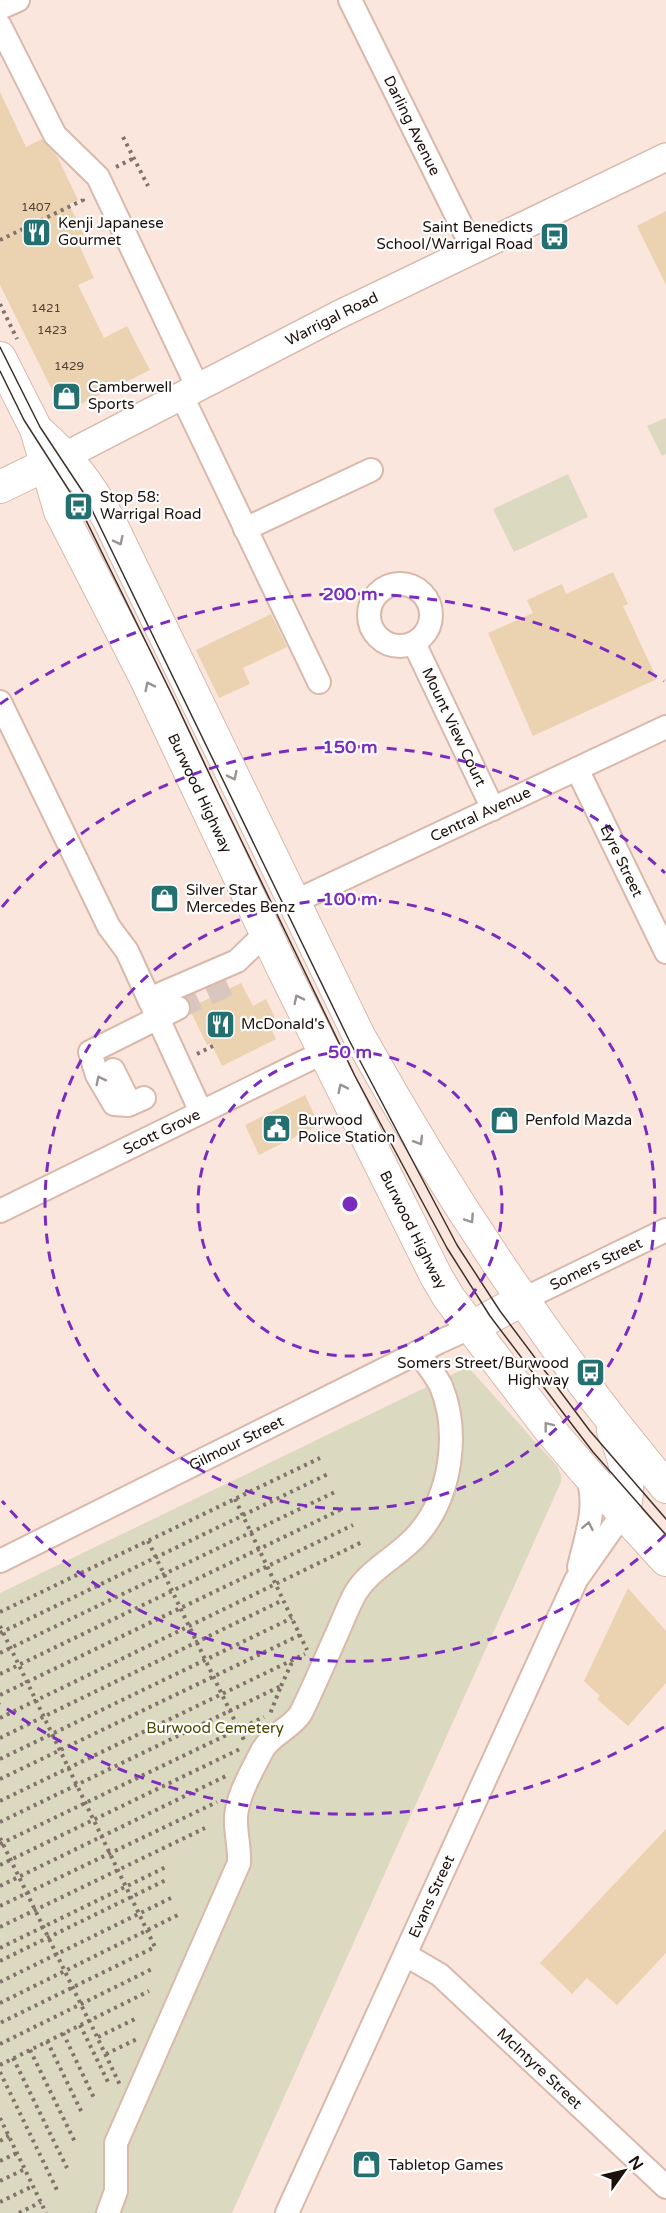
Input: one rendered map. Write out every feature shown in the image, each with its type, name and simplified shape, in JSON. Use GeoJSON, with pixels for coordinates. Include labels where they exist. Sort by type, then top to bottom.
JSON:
{"type":"FeatureCollection","features":[{"type":"Feature","properties":{"kind":"highway"},"geometry":{"type":"LineString","coordinates":[[0,358],[36,429],[56,460],[92,489],[109,520],[359,1036],[437,1170],[524,1299],[602,1406],[666,1487]]}},
{"type":"Feature","properties":{"kind":"highway","name":"Warrigal Road"},"geometry":{"type":"LineString","coordinates":[[0,487],[56,460]]}},
{"type":"Feature","properties":{"kind":"highway","name":"Burwood Highway"},"geometry":{"type":"LineString","coordinates":[[56,460],[51,488],[60,511],[146,679],[282,967],[419,1245],[449,1298],[585,1472],[666,1560]]}},
{"type":"Feature","properties":{"kind":"highway"},"geometry":{"type":"LineString","coordinates":[[262,925],[294,902]]}},
{"type":"Feature","properties":{"kind":"highway"},"geometry":{"type":"LineString","coordinates":[[324,1052],[359,1036]]}},
{"type":"Feature","properties":{"kind":"highway"},"geometry":{"type":"LineString","coordinates":[[472,1327],[524,1299]]}},
{"type":"Feature","properties":{"kind":"highway"},"geometry":{"type":"LineString","coordinates":[[602,1406],[617,1438],[627,1475],[628,1492],[623,1513]]}},
{"type":"Feature","properties":{"kind":"main road","name":"Warrigal Road"},"geometry":{"type":"LineString","coordinates":[[56,460],[338,315],[666,157]]}},
{"type":"Feature","properties":{"kind":"street"},"geometry":{"type":"LineString","coordinates":[[0,8],[18,0]]}},
{"type":"Feature","properties":{"kind":"street","name":"Darling Avenue"},"geometry":{"type":"LineString","coordinates":[[350,0],[474,251]]}},
{"type":"Feature","properties":{"kind":"street"},"geometry":{"type":"LineString","coordinates":[[0,26],[55,135],[98,177],[190,392],[245,529],[319,682]]}},
{"type":"Feature","properties":{"kind":"street"},"geometry":{"type":"LineString","coordinates":[[245,529],[371,470]]}},
{"type":"Feature","properties":{"kind":"street","name":"Mount View Court"},"geometry":{"type":"LineString","coordinates":[[414,643],[493,809]]}},
{"type":"Feature","properties":{"kind":"street"},"geometry":{"type":"LineString","coordinates":[[0,702],[109,927],[127,951],[162,1008],[201,1112]]}},
{"type":"Feature","properties":{"kind":"street","name":"Central Avenue"},"geometry":{"type":"LineString","coordinates":[[294,902],[666,727]]}},
{"type":"Feature","properties":{"kind":"street","name":"Eyre Street"},"geometry":{"type":"LineString","coordinates":[[577,769],[666,952]]}},
{"type":"Feature","properties":{"kind":"street"},"geometry":{"type":"LineString","coordinates":[[236,970],[262,925]]}},
{"type":"Feature","properties":{"kind":"street"},"geometry":{"type":"LineString","coordinates":[[137,1101],[108,1059],[162,1008],[236,970],[282,967]]}},
{"type":"Feature","properties":{"kind":"street","name":"Scott Grove"},"geometry":{"type":"LineString","coordinates":[[0,1211],[324,1052]]}},
{"type":"Feature","properties":{"kind":"street","name":"Somers Street"},"geometry":{"type":"LineString","coordinates":[[524,1299],[666,1230]]}},
{"type":"Feature","properties":{"kind":"street","name":"Gilmour Street"},"geometry":{"type":"LineString","coordinates":[[0,1561],[472,1327]]}},
{"type":"Feature","properties":{"kind":"street"},"geometry":{"type":"LineString","coordinates":[[108,2213],[116,2191],[114,2152],[120,2132],[239,1863],[236,1815],[255,1765],[266,1743],[297,1720],[357,1592],[373,1573],[419,1534],[433,1514],[448,1474],[450,1449],[447,1405],[441,1386],[418,1352]]}},
{"type":"Feature","properties":{"kind":"street","name":"Evans Street"},"geometry":{"type":"LineString","coordinates":[[287,2213],[576,1580],[593,1500],[585,1472]]}},
{"type":"Feature","properties":{"kind":"street","name":"Evans Street"},"geometry":{"type":"LineString","coordinates":[[576,1580],[623,1513]]}},
{"type":"Feature","properties":{"kind":"street","name":"McIntyre Street"},"geometry":{"type":"LineString","coordinates":[[406,1955],[440,1975],[666,2187]]}},
{"type":"Feature","properties":{"kind":"path"},"geometry":{"type":"LineString","coordinates":[[123,137],[148,186]]}},
{"type":"Feature","properties":{"kind":"path"},"geometry":{"type":"LineString","coordinates":[[0,240],[83,200],[79,190]]}},
{"type":"Feature","properties":{"kind":"path"},"geometry":{"type":"LineString","coordinates":[[204,1051],[213,1046]]}},
{"type":"Feature","properties":{"kind":"path"},"geometry":{"type":"LineString","coordinates":[[0,1612],[320,1458]]}},
{"type":"Feature","properties":{"kind":"path"},"geometry":{"type":"LineString","coordinates":[[1,1632],[328,1474]]}},
{"type":"Feature","properties":{"kind":"path"},"geometry":{"type":"LineString","coordinates":[[0,1653],[337,1491]]}},
{"type":"Feature","properties":{"kind":"path"},"geometry":{"type":"LineString","coordinates":[[235,1499],[319,1674]]}},
{"type":"Feature","properties":{"kind":"path"},"geometry":{"type":"LineString","coordinates":[[0,1674],[344,1508]]}},
{"type":"Feature","properties":{"kind":"path"},"geometry":{"type":"LineString","coordinates":[[0,1695],[353,1525]]}},
{"type":"Feature","properties":{"kind":"path"},"geometry":{"type":"LineString","coordinates":[[0,1865],[246,1745],[148,1541]]}},
{"type":"Feature","properties":{"kind":"path"},"geometry":{"type":"LineString","coordinates":[[0,1718],[362,1542]]}},
{"type":"Feature","properties":{"kind":"path"},"geometry":{"type":"LineString","coordinates":[[0,1737],[283,1600]]}},
{"type":"Feature","properties":{"kind":"path"},"geometry":{"type":"LineString","coordinates":[[0,1759],[292,1618]]}},
{"type":"Feature","properties":{"kind":"path"},"geometry":{"type":"LineString","coordinates":[[0,1626],[155,1947],[0,2023]]}},
{"type":"Feature","properties":{"kind":"path"},"geometry":{"type":"LineString","coordinates":[[0,1779],[300,1635]]}},
{"type":"Feature","properties":{"kind":"path"},"geometry":{"type":"LineString","coordinates":[[0,1801],[308,1652]]}},
{"type":"Feature","properties":{"kind":"path"},"geometry":{"type":"LineString","coordinates":[[120,2085],[1,1841],[269,1716],[293,1659]]}},
{"type":"Feature","properties":{"kind":"path"},"geometry":{"type":"LineString","coordinates":[[0,1822],[281,1686]]}},
{"type":"Feature","properties":{"kind":"path"},"geometry":{"type":"LineString","coordinates":[[0,1886],[245,1767],[255,1765]]}},
{"type":"Feature","properties":{"kind":"path"},"geometry":{"type":"LineString","coordinates":[[0,1906],[245,1789]]}},
{"type":"Feature","properties":{"kind":"path"},"geometry":{"type":"LineString","coordinates":[[0,1927],[205,1828]]}},
{"type":"Feature","properties":{"kind":"path"},"geometry":{"type":"LineString","coordinates":[[0,1948],[168,1866]]}},
{"type":"Feature","properties":{"kind":"path"},"geometry":{"type":"LineString","coordinates":[[0,1961],[166,1880]]}},
{"type":"Feature","properties":{"kind":"path"},"geometry":{"type":"LineString","coordinates":[[0,1982],[173,1897]]}},
{"type":"Feature","properties":{"kind":"path"},"geometry":{"type":"LineString","coordinates":[[0,2003],[180,1914]]}},
{"type":"Feature","properties":{"kind":"path"},"geometry":{"type":"LineString","coordinates":[[0,2044],[154,1968]]}},
{"type":"Feature","properties":{"kind":"path"},"geometry":{"type":"LineString","coordinates":[[0,2065],[149,1991]]}},
{"type":"Feature","properties":{"kind":"path"},"geometry":{"type":"LineString","coordinates":[[98,2037],[135,2019]]}},
{"type":"Feature","properties":{"kind":"path"},"geometry":{"type":"LineString","coordinates":[[80,2025],[109,2084]]}},
{"type":"Feature","properties":{"kind":"path"},"geometry":{"type":"LineString","coordinates":[[63,2033],[94,2098]]}},
{"type":"Feature","properties":{"kind":"path"},"geometry":{"type":"LineString","coordinates":[[106,2054],[137,2039]]}},
{"type":"Feature","properties":{"kind":"path"},"geometry":{"type":"LineString","coordinates":[[47,2041],[82,2113]]}},
{"type":"Feature","properties":{"kind":"path"},"geometry":{"type":"LineString","coordinates":[[30,2050],[75,2142]]}},
{"type":"Feature","properties":{"kind":"path"},"geometry":{"type":"LineString","coordinates":[[13,2058],[67,2168]]}},
{"type":"Feature","properties":{"kind":"path"},"geometry":{"type":"LineString","coordinates":[[0,2072],[57,2190]]}},
{"type":"Feature","properties":{"kind":"path"},"geometry":{"type":"LineString","coordinates":[[0,2119],[46,2213]]}},
{"type":"Feature","properties":{"kind":"path"},"geometry":{"type":"LineString","coordinates":[[0,2141],[9,2136]]}},
{"type":"Feature","properties":{"kind":"path"},"geometry":{"type":"LineString","coordinates":[[0,2161],[17,2153]]}},
{"type":"Feature","properties":{"kind":"path"},"geometry":{"type":"LineString","coordinates":[[0,2181],[25,2169]]}},
{"type":"Feature","properties":{"kind":"path"},"geometry":{"type":"LineString","coordinates":[[0,2202],[33,2186]]}},
{"type":"Feature","properties":{"kind":"path"},"geometry":{"type":"LineString","coordinates":[[19,2213],[41,2202]]}},
{"type":"Feature","properties":{"kind":"green space"},"geometry":{"type":"Polygon","coordinates":[[[666,418],[666,454],[662,456],[647,426],[666,418]]]}},
{"type":"Feature","properties":{"kind":"green space"},"geometry":{"type":"Polygon","coordinates":[[[568,474],[588,517],[514,552],[493,509],[568,474]]]}},
{"type":"Feature","properties":{"kind":"green space","name":"Burwood Cemetery"},"geometry":{"type":"Polygon","coordinates":[[[468,1367],[557,1466],[561,1482],[232,2213],[0,2213],[0,1593],[468,1367]]]}},
{"type":"Feature","properties":{"kind":"building"},"geometry":{"type":"Polygon","coordinates":[[[0,92],[26,147],[42,139],[57,156],[78,200],[69,204],[86,239],[80,247],[94,278],[78,285],[104,338],[127,326],[150,370],[67,411],[65,406],[61,408],[0,285],[0,92]]]}},
{"type":"Feature","properties":{"kind":"building"},"geometry":{"type":"Polygon","coordinates":[[[666,211],[666,285],[637,226],[666,211]]]}},
{"type":"Feature","properties":{"kind":"building"},"geometry":{"type":"Polygon","coordinates":[[[613,572],[628,604],[623,606],[657,679],[533,736],[488,633],[533,613],[527,600],[562,584],[566,594],[613,572]]]}},
{"type":"Feature","properties":{"kind":"building"},"geometry":{"type":"Polygon","coordinates":[[[271,614],[287,647],[243,668],[250,684],[219,698],[196,650],[271,614]]]}},
{"type":"Feature","properties":{"kind":"building"},"geometry":{"type":"Polygon","coordinates":[[[241,983],[253,1006],[266,999],[275,1017],[267,1020],[276,1039],[222,1066],[211,1043],[207,1045],[191,1012],[191,1007],[241,983]]]}},
{"type":"Feature","properties":{"kind":"building"},"geometry":{"type":"Polygon","coordinates":[[[305,1095],[319,1125],[259,1155],[245,1125],[305,1095]]]}},
{"type":"Feature","properties":{"kind":"building"},"geometry":{"type":"Polygon","coordinates":[[[628,1588],[666,1631],[666,1683],[628,1726],[597,1699],[600,1696],[584,1681],[628,1588]]]}},
{"type":"Feature","properties":{"kind":"building"},"geometry":{"type":"Polygon","coordinates":[[[666,1829],[666,1953],[617,2005],[587,1978],[572,1994],[540,1963],[666,1829]]]}},
{"type":"Feature","properties":{"kind":"tunnel"},"geometry":{"type":"LineString","coordinates":[[178,1008],[233,983],[234,980]]}},
{"type":"Feature","properties":{"kind":"tram line"},"geometry":{"type":"LineString","coordinates":[[0,347],[40,427],[83,492],[349,1040],[457,1245],[500,1311],[590,1431],[666,1519]]}},
{"type":"Feature","properties":{"kind":"tram line"},"geometry":{"type":"LineString","coordinates":[[0,371],[24,420],[79,506],[355,1076],[447,1248],[490,1316],[570,1422],[593,1452],[666,1535]]}},
{"type":"Feature","properties":{"kind":"place","name":"Kenji Japanese Gourmet"},"geometry":{"type":"Point","coordinates":[37,232]}},
{"type":"Feature","properties":{"kind":"place","name":"Saint Benedicts School/Warrigal Road"},"geometry":{"type":"Point","coordinates":[554,236]}},
{"type":"Feature","properties":{"kind":"place","name":"Camberwell Sports"},"geometry":{"type":"Point","coordinates":[67,396]}},
{"type":"Feature","properties":{"kind":"place","name":"Stop 58: Warrigal Road"},"geometry":{"type":"Point","coordinates":[79,506]}},
{"type":"Feature","properties":{"kind":"place","name":"Silver Star Mercedes Benz"},"geometry":{"type":"Point","coordinates":[165,899]}},
{"type":"Feature","properties":{"kind":"place","name":"McDonald's"},"geometry":{"type":"Point","coordinates":[220,1024]}},
{"type":"Feature","properties":{"kind":"place","name":"Penfold Mazda"},"geometry":{"type":"Point","coordinates":[504,1120]}},
{"type":"Feature","properties":{"kind":"place","name":"Burwood Police Station"},"geometry":{"type":"Point","coordinates":[277,1129]}},
{"type":"Feature","properties":{"kind":"place","name":"Somers Street/Burwood Highway"},"geometry":{"type":"Point","coordinates":[590,1372]}},
{"type":"Feature","properties":{"kind":"place","name":"Tabletop Games"},"geometry":{"type":"Point","coordinates":[367,2165]}}]}
